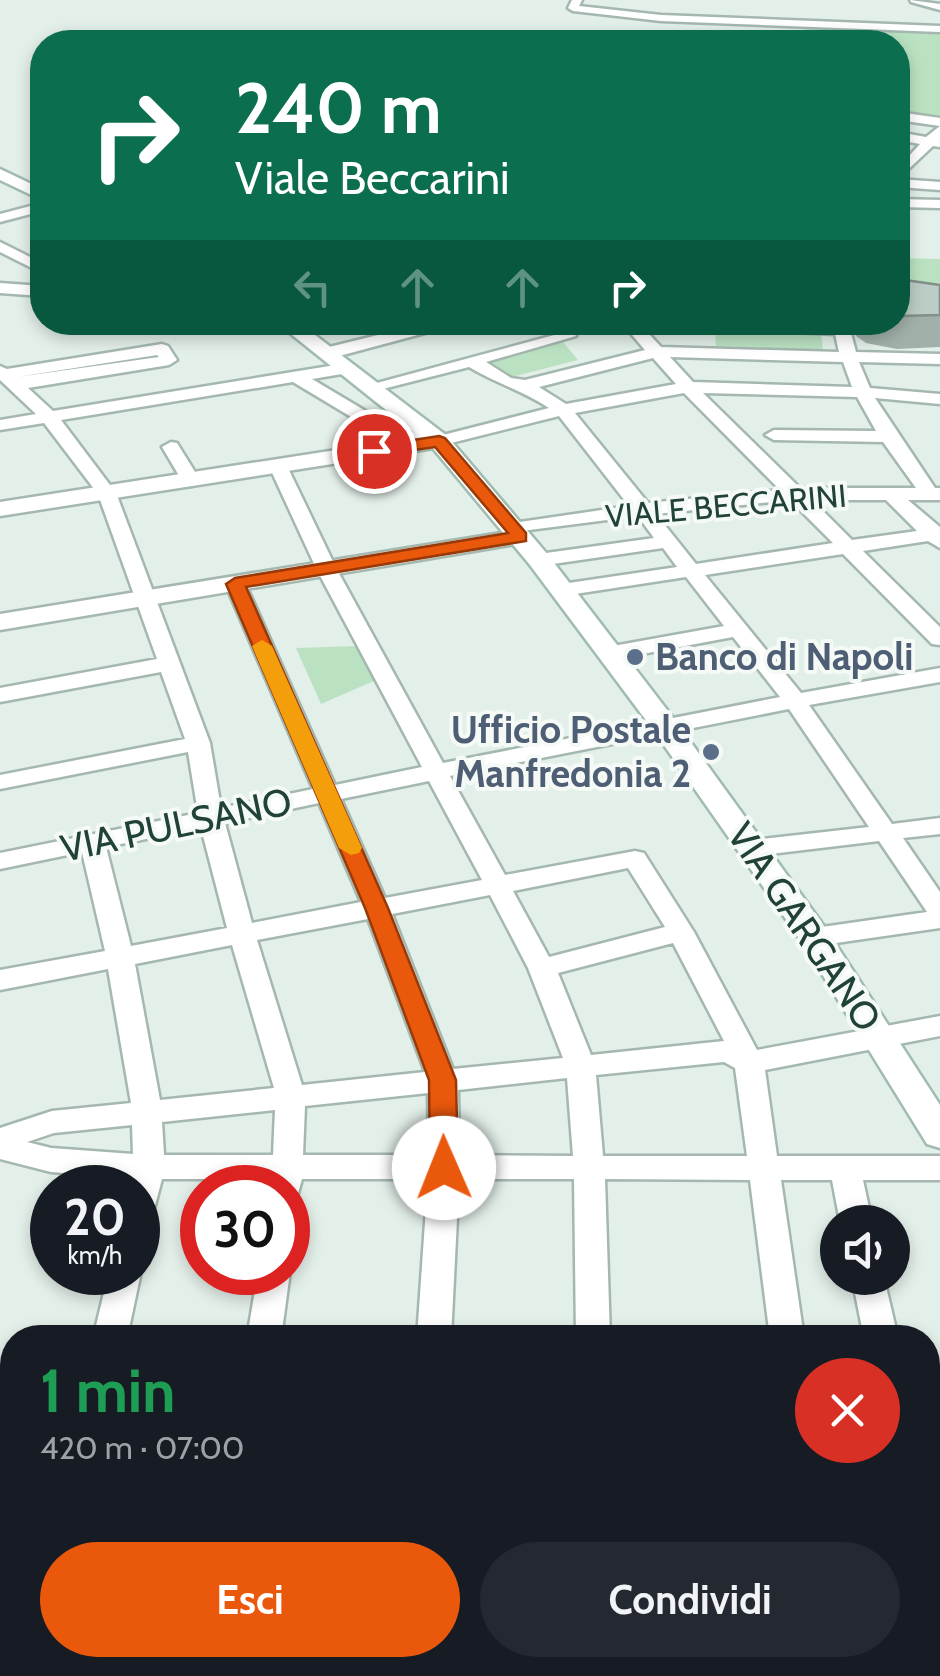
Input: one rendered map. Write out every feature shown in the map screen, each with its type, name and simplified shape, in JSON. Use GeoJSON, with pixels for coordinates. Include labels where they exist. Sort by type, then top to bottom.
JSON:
{"type":"FeatureCollection","features":[{"type":"Feature","properties":{"kind":"main road"},"geometry":{"type":"LineString","coordinates":[[0,174],[30,187]]}},
{"type":"Feature","properties":{"kind":"main road","name":"VIA GARGANO"},"geometry":{"type":"LineString","coordinates":[[302,335],[439,441],[540,560],[753,848],[815,937],[940,1134]]}},
{"type":"Feature","properties":{"kind":"main road"},"geometry":{"type":"LineString","coordinates":[[338,360],[413,335]]}},
{"type":"Feature","properties":{"kind":"main road"},"geometry":{"type":"LineString","coordinates":[[0,509],[439,441]]}},
{"type":"Feature","properties":{"kind":"main road","name":"VIALE BECCARINI"},"geometry":{"type":"LineString","coordinates":[[0,622],[517,533]]}},
{"type":"Feature","properties":{"kind":"street"},"geometry":{"type":"LineString","coordinates":[[577,0],[573,8],[662,18],[940,29]]}},
{"type":"Feature","properties":{"kind":"street"},"geometry":{"type":"LineString","coordinates":[[916,0],[940,6]]}},
{"type":"Feature","properties":{"kind":"street"},"geometry":{"type":"LineString","coordinates":[[779,8],[795,13],[803,22]]}},
{"type":"Feature","properties":{"kind":"street"},"geometry":{"type":"LineString","coordinates":[[798,30],[803,22]]}},
{"type":"Feature","properties":{"kind":"street"},"geometry":{"type":"LineString","coordinates":[[910,118],[940,122]]}},
{"type":"Feature","properties":{"kind":"street"},"geometry":{"type":"LineString","coordinates":[[910,164],[934,142],[940,130]]}},
{"type":"Feature","properties":{"kind":"street"},"geometry":{"type":"LineString","coordinates":[[910,184],[940,186]]}},
{"type":"Feature","properties":{"kind":"street"},"geometry":{"type":"LineString","coordinates":[[910,203],[940,204]]}},
{"type":"Feature","properties":{"kind":"street"},"geometry":{"type":"LineString","coordinates":[[0,218],[30,210]]}},
{"type":"Feature","properties":{"kind":"street"},"geometry":{"type":"LineString","coordinates":[[0,246],[30,260]]}},
{"type":"Feature","properties":{"kind":"street"},"geometry":{"type":"LineString","coordinates":[[0,271],[30,265]]}},
{"type":"Feature","properties":{"kind":"street"},"geometry":{"type":"LineString","coordinates":[[0,288],[30,290]]}},
{"type":"Feature","properties":{"kind":"street"},"geometry":{"type":"LineString","coordinates":[[371,387],[472,361],[545,335]]}},
{"type":"Feature","properties":{"kind":"street"},"geometry":{"type":"LineString","coordinates":[[568,335],[598,366]]}},
{"type":"Feature","properties":{"kind":"street"},"geometry":{"type":"LineString","coordinates":[[641,335],[940,638]]}},
{"type":"Feature","properties":{"kind":"street"},"geometry":{"type":"LineString","coordinates":[[843,335],[862,392],[886,437],[934,494]]}},
{"type":"Feature","properties":{"kind":"street"},"geometry":{"type":"LineString","coordinates":[[162,349],[169,360],[5,377],[162,349]]}},
{"type":"Feature","properties":{"kind":"street"},"geometry":{"type":"LineString","coordinates":[[472,361],[507,383],[526,385],[656,352],[940,360]]}},
{"type":"Feature","properties":{"kind":"street"},"geometry":{"type":"LineString","coordinates":[[0,425],[297,377],[338,360]]}},
{"type":"Feature","properties":{"kind":"street"},"geometry":{"type":"LineString","coordinates":[[5,377],[50,417],[107,492],[198,743],[211,818],[291,1096],[288,1165]]}},
{"type":"Feature","properties":{"kind":"street"},"geometry":{"type":"LineString","coordinates":[[297,377],[389,432],[439,441],[563,410],[688,387],[862,392],[940,399]]}},
{"type":"Feature","properties":{"kind":"street"},"geometry":{"type":"LineString","coordinates":[[526,385],[563,410],[795,701],[940,915],[815,937]]}},
{"type":"Feature","properties":{"kind":"street"},"geometry":{"type":"LineString","coordinates":[[774,435],[886,437]]}},
{"type":"Feature","properties":{"kind":"street"},"geometry":{"type":"LineString","coordinates":[[171,447],[191,480]]}},
{"type":"Feature","properties":{"kind":"street"},"geometry":{"type":"LineString","coordinates":[[278,466],[326,568],[542,968],[580,1066],[589,1168],[593,1325]]}},
{"type":"Feature","properties":{"kind":"street","name":"VIALE BECCARINI"},"geometry":{"type":"LineString","coordinates":[[517,533],[640,510],[794,494],[934,494]]}},
{"type":"Feature","properties":{"kind":"street"},"geometry":{"type":"LineString","coordinates":[[890,494],[937,537]]}},
{"type":"Feature","properties":{"kind":"street"},"geometry":{"type":"LineString","coordinates":[[562,590],[846,546],[937,537]]}},
{"type":"Feature","properties":{"kind":"street"},"geometry":{"type":"LineString","coordinates":[[540,560],[666,542]]}},
{"type":"Feature","properties":{"kind":"street"},"geometry":{"type":"LineString","coordinates":[[235,584],[376,908],[443,1080],[444,1168],[435,1325]]}},
{"type":"Feature","properties":{"kind":"street"},"geometry":{"type":"LineString","coordinates":[[610,653],[738,630]]}},
{"type":"Feature","properties":{"kind":"street"},"geometry":{"type":"LineString","coordinates":[[0,695],[168,664]]}},
{"type":"Feature","properties":{"kind":"street","name":"VIA PULSANO"},"geometry":{"type":"LineString","coordinates":[[0,862],[664,725],[940,675]]}},
{"type":"Feature","properties":{"kind":"street"},"geometry":{"type":"LineString","coordinates":[[0,782],[198,743]]}},
{"type":"Feature","properties":{"kind":"street"},"geometry":{"type":"LineString","coordinates":[[753,848],[940,826]]}},
{"type":"Feature","properties":{"kind":"street"},"geometry":{"type":"LineString","coordinates":[[92,842],[120,958],[147,1112],[150,1165]]}},
{"type":"Feature","properties":{"kind":"street"},"geometry":{"type":"LineString","coordinates":[[0,980],[635,859],[681,932],[749,1062],[786,1325]]}},
{"type":"Feature","properties":{"kind":"street"},"geometry":{"type":"LineString","coordinates":[[542,968],[681,932]]}},
{"type":"Feature","properties":{"kind":"street"},"geometry":{"type":"LineString","coordinates":[[0,1143],[52,1122],[728,1051],[749,1062],[940,1026]]}},
{"type":"Feature","properties":{"kind":"street"},"geometry":{"type":"LineString","coordinates":[[0,1143],[51,1160],[122,1165]]}},
{"type":"Feature","properties":{"kind":"street"},"geometry":{"type":"LineString","coordinates":[[310,1177],[444,1168],[940,1168]]}},
{"type":"Feature","properties":{"kind":"street"},"geometry":{"type":"LineString","coordinates":[[845,1168],[853,1205]]}},
{"type":"Feature","properties":{"kind":"street"},"geometry":{"type":"LineString","coordinates":[[113,1325],[120,1295]]}},
{"type":"Feature","properties":{"kind":"street"},"geometry":{"type":"LineString","coordinates":[[266,1325],[271,1295]]}},
{"type":"Feature","properties":{"kind":"street"},"geometry":{"type":"LineString","coordinates":[[872,1295],[878,1325]]}},
{"type":"Feature","properties":{"kind":"green space"},"geometry":{"type":"Polygon","coordinates":[[[910,32],[940,33],[940,117],[910,113],[910,32]]]}},
{"type":"Feature","properties":{"kind":"green space"},"geometry":{"type":"Polygon","coordinates":[[[910,258],[940,259],[940,291],[910,290],[910,258]]]}},
{"type":"Feature","properties":{"kind":"green space"},"geometry":{"type":"Polygon","coordinates":[[[715,335],[821,335],[823,350],[716,346],[715,335]]]}},
{"type":"Feature","properties":{"kind":"green space"},"geometry":{"type":"Polygon","coordinates":[[[563,342],[578,360],[508,378],[484,362],[563,342]]]}},
{"type":"Feature","properties":{"kind":"green space"},"geometry":{"type":"Polygon","coordinates":[[[358,646],[376,680],[321,704],[296,648],[358,646]]]}},
{"type":"Feature","properties":{"kind":"building"},"geometry":{"type":"Polygon","coordinates":[[[910,281],[940,285],[940,315],[910,316],[910,281]]]}},
{"type":"Feature","properties":{"kind":"slow traffic"},"geometry":{"type":"LineString","coordinates":[[262,646],[351,848]]}},
{"type":"Feature","properties":{"kind":"place","name":"Banco di Napoli"},"geometry":{"type":"Point","coordinates":[635,657]}},
{"type":"Feature","properties":{"kind":"place","name":"Ufficio Postale Manfredonia 2"},"geometry":{"type":"Point","coordinates":[711,752]}},
{"type":"Feature","properties":{"kind":"route"},"geometry":{"type":"LineString","coordinates":[[374,451],[439,441],[520,537],[235,584],[376,908],[443,1080],[444,1168]]}}]}
